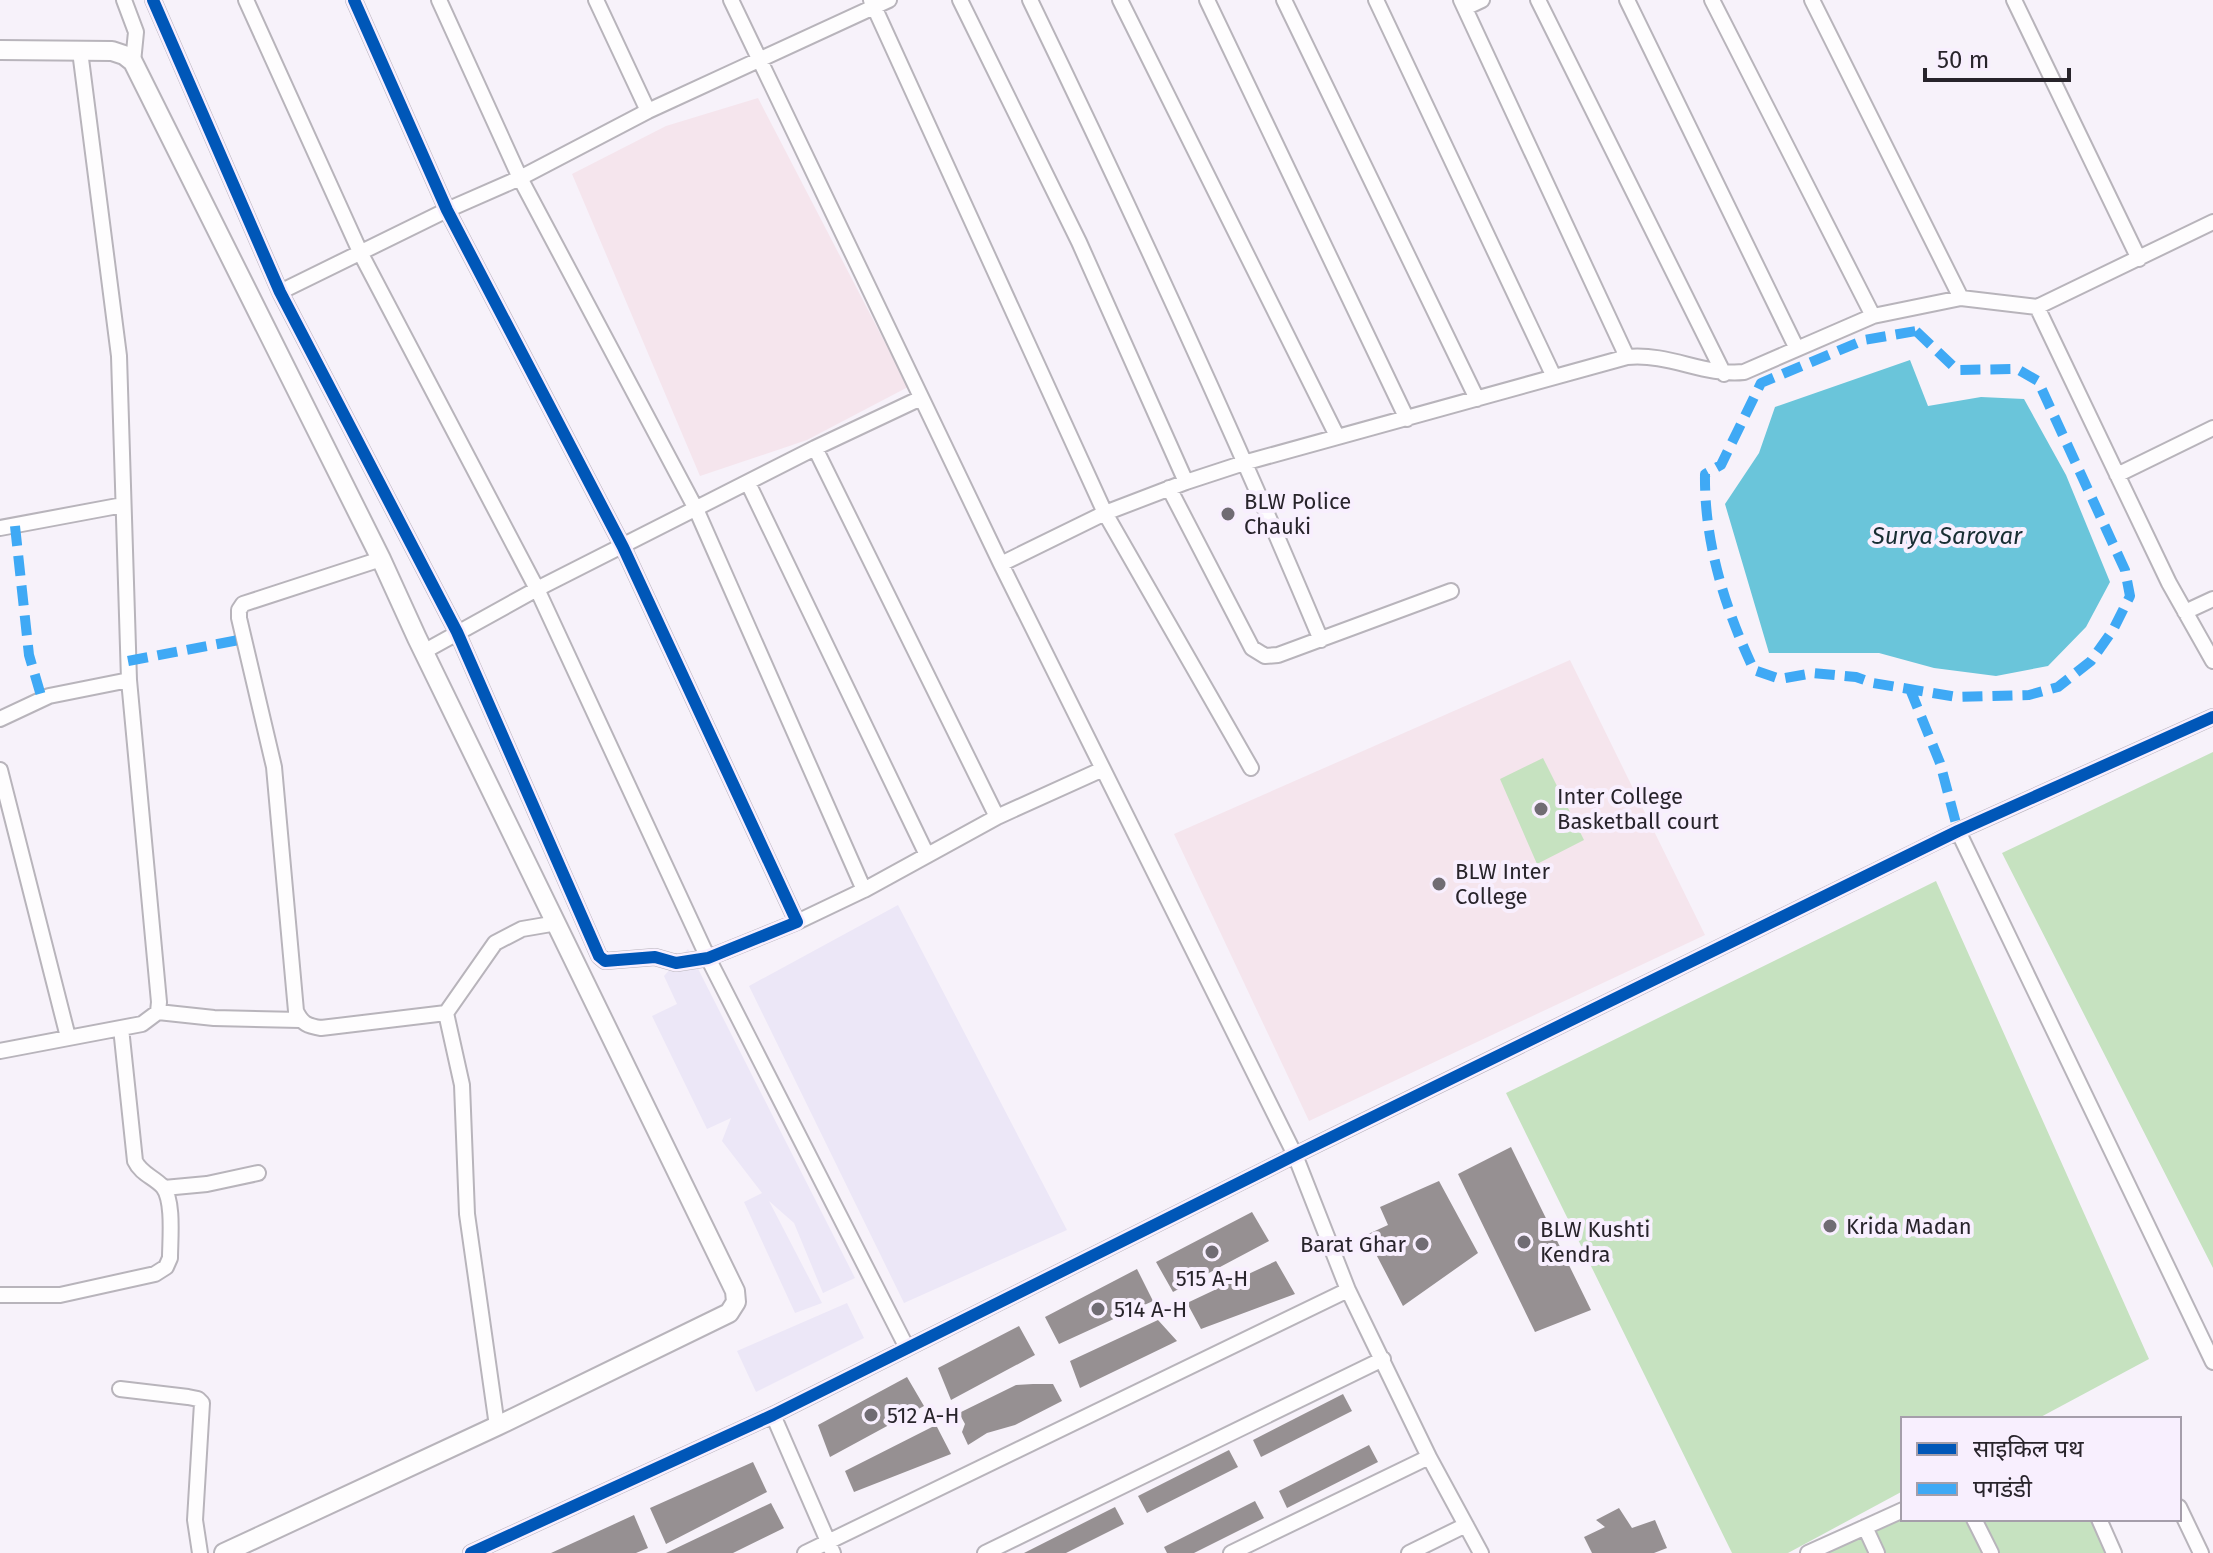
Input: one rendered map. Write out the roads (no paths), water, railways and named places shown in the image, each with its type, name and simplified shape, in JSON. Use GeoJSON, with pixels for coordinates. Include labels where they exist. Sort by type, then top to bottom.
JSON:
{"type":"FeatureCollection","features":[{"type":"Feature","properties":{"kind":"street"},"geometry":{"type":"LineString","coordinates":[[124,0],[136,32],[133,62]]}},
{"type":"Feature","properties":{"kind":"street"},"geometry":{"type":"LineString","coordinates":[[153,0],[280,292],[457,632],[599,956],[605,961],[655,957],[676,963],[708,958],[797,922],[864,890],[997,817],[1103,769]]}},
{"type":"Feature","properties":{"kind":"street"},"geometry":{"type":"LineString","coordinates":[[246,0],[361,254],[537,589],[708,958],[907,1348]]}},
{"type":"Feature","properties":{"kind":"street"},"geometry":{"type":"LineString","coordinates":[[354,0],[447,210],[623,547],[797,922]]}},
{"type":"Feature","properties":{"kind":"street"},"geometry":{"type":"LineString","coordinates":[[439,0],[520,178],[696,509],[864,890]]}},
{"type":"Feature","properties":{"kind":"street"},"geometry":{"type":"LineString","coordinates":[[596,0],[648,111]]}},
{"type":"Feature","properties":{"kind":"street"},"geometry":{"type":"LineString","coordinates":[[731,0],[1001,564],[1295,1155],[1348,1290],[1429,1457],[1481,1553]]}},
{"type":"Feature","properties":{"kind":"street"},"geometry":{"type":"LineString","coordinates":[[280,292],[447,210],[520,178],[648,111],[873,4],[889,0]]}},
{"type":"Feature","properties":{"kind":"street"},"geometry":{"type":"LineString","coordinates":[[960,0],[1079,242],[1186,482]]}},
{"type":"Feature","properties":{"kind":"street"},"geometry":{"type":"LineString","coordinates":[[1030,0],[1138,223],[1247,462],[1321,640]]}},
{"type":"Feature","properties":{"kind":"street"},"geometry":{"type":"LineString","coordinates":[[1120,0],[1337,436]]}},
{"type":"Feature","properties":{"kind":"street"},"geometry":{"type":"LineString","coordinates":[[1207,0],[1407,419]]}},
{"type":"Feature","properties":{"kind":"street"},"geometry":{"type":"LineString","coordinates":[[1284,0],[1477,399]]}},
{"type":"Feature","properties":{"kind":"street"},"geometry":{"type":"LineString","coordinates":[[1376,0],[1554,377]]}},
{"type":"Feature","properties":{"kind":"street"},"geometry":{"type":"LineString","coordinates":[[1482,0],[1463,4],[1627,357]]}},
{"type":"Feature","properties":{"kind":"street"},"geometry":{"type":"LineString","coordinates":[[1538,0],[1724,374]]}},
{"type":"Feature","properties":{"kind":"street"},"geometry":{"type":"LineString","coordinates":[[1627,0],[1797,349]]}},
{"type":"Feature","properties":{"kind":"street"},"geometry":{"type":"LineString","coordinates":[[1712,0],[1873,316]]}},
{"type":"Feature","properties":{"kind":"street"},"geometry":{"type":"LineString","coordinates":[[1812,0],[1961,298]]}},
{"type":"Feature","properties":{"kind":"street"},"geometry":{"type":"LineString","coordinates":[[2014,0],[2139,259]]}},
{"type":"Feature","properties":{"kind":"street"},"geometry":{"type":"LineString","coordinates":[[873,4],[1105,513],[1251,768]]}},
{"type":"Feature","properties":{"kind":"street"},"geometry":{"type":"LineString","coordinates":[[0,50],[112,51],[133,62],[381,559],[735,1291],[736,1302],[729,1313],[497,1426],[224,1553]]}},
{"type":"Feature","properties":{"kind":"street"},"geometry":{"type":"LineString","coordinates":[[80,51],[119,356],[129,680],[158,1012]]}},
{"type":"Feature","properties":{"kind":"street"},"geometry":{"type":"LineString","coordinates":[[1001,564],[1105,513],[1186,482],[1337,436],[1627,357],[1649,355],[1724,374],[1744,372],[1873,316],[1961,298],[2037,307],[2213,222]]}},
{"type":"Feature","properties":{"kind":"street"},"geometry":{"type":"LineString","coordinates":[[2037,307],[2185,612],[2213,661]]}},
{"type":"Feature","properties":{"kind":"street"},"geometry":{"type":"LineString","coordinates":[[425,651],[537,589],[815,448],[921,398]]}},
{"type":"Feature","properties":{"kind":"street"},"geometry":{"type":"LineString","coordinates":[[2117,475],[2213,428]]}},
{"type":"Feature","properties":{"kind":"street"},"geometry":{"type":"LineString","coordinates":[[815,448],[997,817]]}},
{"type":"Feature","properties":{"kind":"street"},"geometry":{"type":"LineString","coordinates":[[748,483],[927,855]]}},
{"type":"Feature","properties":{"kind":"street"},"geometry":{"type":"LineString","coordinates":[[1169,488],[1252,648],[1265,656],[1278,655],[1321,640],[1451,591]]}},
{"type":"Feature","properties":{"kind":"street"},"geometry":{"type":"LineString","coordinates":[[0,528],[123,505]]}},
{"type":"Feature","properties":{"kind":"street"},"geometry":{"type":"LineString","coordinates":[[381,559],[253,600],[243,604],[239,610],[274,767],[296,1011],[300,1020],[308,1026],[321,1028],[446,1013]]}},
{"type":"Feature","properties":{"kind":"street"},"geometry":{"type":"LineString","coordinates":[[2185,612],[2213,599]]}},
{"type":"Feature","properties":{"kind":"street"},"geometry":{"type":"LineString","coordinates":[[0,719],[49,696],[129,680]]}},
{"type":"Feature","properties":{"kind":"street"},"geometry":{"type":"LineString","coordinates":[[471,1553],[773,1415],[1295,1155],[1958,831],[2213,717]]}},
{"type":"Feature","properties":{"kind":"street"},"geometry":{"type":"LineString","coordinates":[[0,770],[4,804],[68,1037]]}},
{"type":"Feature","properties":{"kind":"street"},"geometry":{"type":"LineString","coordinates":[[1958,831],[2213,1362]]}},
{"type":"Feature","properties":{"kind":"street"},"geometry":{"type":"LineString","coordinates":[[497,1426],[467,1214],[462,1085],[446,1013],[495,943],[522,929],[557,923]]}},
{"type":"Feature","properties":{"kind":"street"},"geometry":{"type":"LineString","coordinates":[[0,1051],[142,1024],[158,1012],[214,1018],[300,1020]]}},
{"type":"Feature","properties":{"kind":"street"},"geometry":{"type":"LineString","coordinates":[[0,1295],[60,1295],[155,1274],[166,1267],[170,1258],[170,1216],[164,1188],[139,1169],[135,1161],[121,1028]]}},
{"type":"Feature","properties":{"kind":"street"},"geometry":{"type":"LineString","coordinates":[[164,1188],[207,1184],[258,1173]]}},
{"type":"Feature","properties":{"kind":"street"},"geometry":{"type":"LineString","coordinates":[[805,1553],[830,1548],[1348,1290]]}},
{"type":"Feature","properties":{"kind":"street"},"geometry":{"type":"LineString","coordinates":[[985,1553],[1383,1359]]}},
{"type":"Feature","properties":{"kind":"street"},"geometry":{"type":"LineString","coordinates":[[120,1389],[188,1397],[202,1403],[195,1520],[200,1553]]}},
{"type":"Feature","properties":{"kind":"street"},"geometry":{"type":"LineString","coordinates":[[773,1415],[830,1548]]}},
{"type":"Feature","properties":{"kind":"street"},"geometry":{"type":"LineString","coordinates":[[1231,1553],[1429,1457]]}},
{"type":"Feature","properties":{"kind":"street"},"geometry":{"type":"LineString","coordinates":[[1808,1553],[1901,1511]]}},
{"type":"Feature","properties":{"kind":"street"},"geometry":{"type":"LineString","coordinates":[[2181,1511],[2201,1553]]}},
{"type":"Feature","properties":{"kind":"street"},"geometry":{"type":"LineString","coordinates":[[1975,1521],[1991,1553]]}},
{"type":"Feature","properties":{"kind":"street"},"geometry":{"type":"LineString","coordinates":[[2100,1521],[2114,1553]]}},
{"type":"Feature","properties":{"kind":"street"},"geometry":{"type":"LineString","coordinates":[[1409,1553],[1466,1525]]}},
{"type":"Feature","properties":{"kind":"street"},"geometry":{"type":"LineString","coordinates":[[1865,1527],[1877,1553]]}},
{"type":"Feature","properties":{"kind":"water","name":"Surya Sarovar"},"geometry":{"type":"Polygon","coordinates":[[[1910,360],[1928,406],[1981,397],[2024,399],[2066,475],[2110,582],[2086,627],[2048,666],[1996,676],[1934,668],[1879,653],[1769,653],[1725,504],[1759,453],[1775,407],[1910,360]]]}},
{"type":"Feature","properties":{"kind":"place","name":"BLW Police Chauki"},"geometry":{"type":"Point","coordinates":[1228,514]}},
{"type":"Feature","properties":{"kind":"place","name":"Inter College Basketball court"},"geometry":{"type":"Point","coordinates":[1541,809]}},
{"type":"Feature","properties":{"kind":"place","name":"BLW Inter College"},"geometry":{"type":"Point","coordinates":[1439,884]}},
{"type":"Feature","properties":{"kind":"place","name":"Krida Madan"},"geometry":{"type":"Point","coordinates":[1830,1226]}},
{"type":"Feature","properties":{"kind":"place","name":"BLW Kushti Kendra"},"geometry":{"type":"Point","coordinates":[1524,1242]}},
{"type":"Feature","properties":{"kind":"place","name":"Barat Ghar"},"geometry":{"type":"Point","coordinates":[1422,1244]}},
{"type":"Feature","properties":{"kind":"place","name":"515 A-H"},"geometry":{"type":"Point","coordinates":[1212,1252]}},
{"type":"Feature","properties":{"kind":"place","name":"514 A-H"},"geometry":{"type":"Point","coordinates":[1098,1309]}},
{"type":"Feature","properties":{"kind":"place","name":"512 A-H"},"geometry":{"type":"Point","coordinates":[871,1415]}}]}
